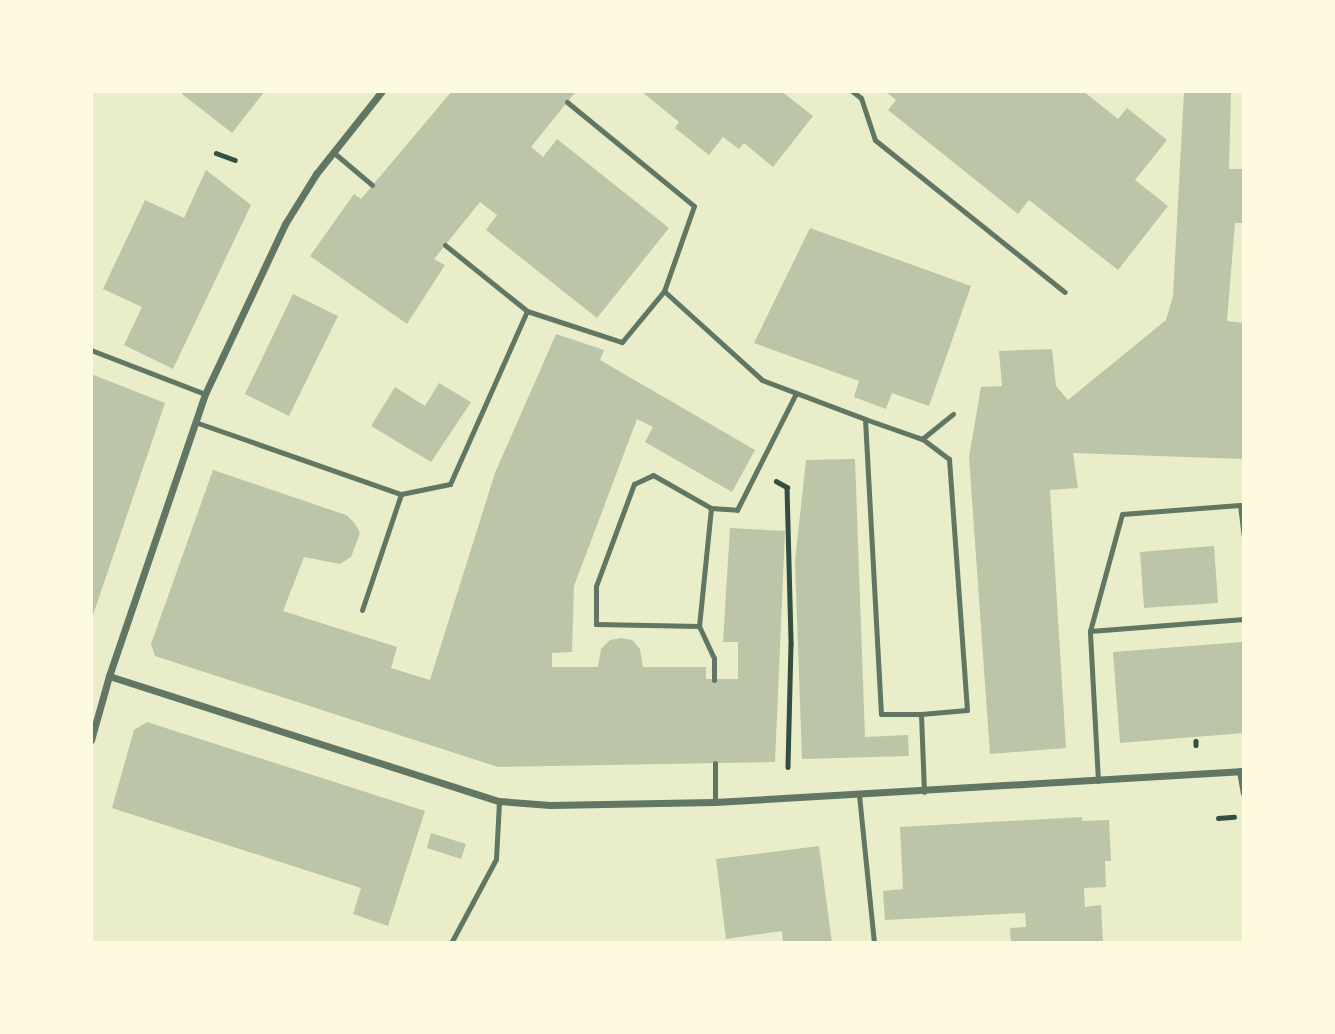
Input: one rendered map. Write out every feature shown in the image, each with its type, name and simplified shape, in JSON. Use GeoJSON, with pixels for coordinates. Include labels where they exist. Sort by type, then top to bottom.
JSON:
{"type":"FeatureCollection","features":[{"type":"Feature","properties":{"kind":"street"},"geometry":{"type":"LineString","coordinates":[[91,740],[109,676],[205,394],[285,224],[333,152],[382,91]]}},
{"type":"Feature","properties":{"kind":"street"},"geometry":{"type":"LineString","coordinates":[[109,676],[499,801],[550,805],[715,803],[1242,771],[1244,793]]}},
{"type":"Feature","properties":{"kind":"lane"},"geometry":{"type":"LineString","coordinates":[[852,91],[861,98],[875,140],[1065,292]]}},
{"type":"Feature","properties":{"kind":"lane"},"geometry":{"type":"LineString","coordinates":[[445,245],[527,311],[622,342],[664,291],[694,205],[567,102]]}},
{"type":"Feature","properties":{"kind":"lane"},"geometry":{"type":"LineString","coordinates":[[333,152],[372,185]]}},
{"type":"Feature","properties":{"kind":"lane"},"geometry":{"type":"LineString","coordinates":[[1244,277],[1244,310]]}},
{"type":"Feature","properties":{"kind":"lane"},"geometry":{"type":"LineString","coordinates":[[664,291],[762,380],[922,439],[949,459],[967,710],[881,715],[865,419]]}},
{"type":"Feature","properties":{"kind":"lane"},"geometry":{"type":"LineString","coordinates":[[195,422],[401,494],[450,484],[527,311]]}},
{"type":"Feature","properties":{"kind":"lane"},"geometry":{"type":"LineString","coordinates":[[91,350],[205,394]]}},
{"type":"Feature","properties":{"kind":"lane"},"geometry":{"type":"LineString","coordinates":[[699,626],[596,624],[596,586],[634,484],[653,475],[711,508],[737,510],[796,393]]}},
{"type":"Feature","properties":{"kind":"lane"},"geometry":{"type":"LineString","coordinates":[[922,439],[953,414]]}},
{"type":"Feature","properties":{"kind":"lane"},"geometry":{"type":"LineString","coordinates":[[362,610],[401,494]]}},
{"type":"Feature","properties":{"kind":"lane"},"geometry":{"type":"LineString","coordinates":[[1098,781],[1090,631],[1122,514],[1240,505],[1244,536]]}},
{"type":"Feature","properties":{"kind":"lane"},"geometry":{"type":"LineString","coordinates":[[711,508],[699,626],[714,657],[714,680]]}},
{"type":"Feature","properties":{"kind":"lane"},"geometry":{"type":"LineString","coordinates":[[1090,631],[1244,619]]}},
{"type":"Feature","properties":{"kind":"lane"},"geometry":{"type":"LineString","coordinates":[[920,714],[924,792]]}},
{"type":"Feature","properties":{"kind":"lane"},"geometry":{"type":"LineString","coordinates":[[715,763],[715,803]]}},
{"type":"Feature","properties":{"kind":"lane"},"geometry":{"type":"LineString","coordinates":[[859,795],[874,943]]}},
{"type":"Feature","properties":{"kind":"lane"},"geometry":{"type":"LineString","coordinates":[[451,943],[496,859],[499,801]]}},
{"type":"Feature","properties":{"kind":"path"},"geometry":{"type":"LineString","coordinates":[[216,153],[234,160]]}},
{"type":"Feature","properties":{"kind":"path"},"geometry":{"type":"LineString","coordinates":[[757,471],[787,487],[791,645],[788,767]]}},
{"type":"Feature","properties":{"kind":"building"},"geometry":{"type":"Polygon","coordinates":[[[184,91],[265,91],[232,133],[182,94],[184,91]]]}},
{"type":"Feature","properties":{"kind":"building"},"geometry":{"type":"Polygon","coordinates":[[[452,91],[576,91],[531,147],[543,157],[557,139],[669,228],[597,318],[486,230],[497,215],[480,202],[434,259],[445,265],[407,324],[310,256],[354,194],[361,199],[452,91]]]}},
{"type":"Feature","properties":{"kind":"building"},"geometry":{"type":"Polygon","coordinates":[[[641,91],[781,91],[813,116],[773,167],[744,143],[739,149],[723,137],[709,155],[675,128],[679,122],[641,91]]]}},
{"type":"Feature","properties":{"kind":"building"},"geometry":{"type":"Polygon","coordinates":[[[885,91],[1083,91],[1118,119],[1127,108],[1167,140],[1135,180],[1168,206],[1118,270],[1029,200],[1018,214],[888,110],[896,100],[885,91]]]}},
{"type":"Feature","properties":{"kind":"building"},"geometry":{"type":"Polygon","coordinates":[[[1184,91],[1231,91],[1229,169],[1244,169],[1244,223],[1235,223],[1227,321],[1244,323],[1244,459],[1073,453],[1078,488],[1050,490],[1066,748],[990,754],[969,457],[981,387],[1002,386],[999,351],[1052,349],[1056,386],[1068,400],[1166,320],[1173,296],[1184,91]]]}},
{"type":"Feature","properties":{"kind":"building"},"geometry":{"type":"Polygon","coordinates":[[[206,170],[251,205],[173,369],[124,345],[142,307],[103,289],[145,200],[184,218],[206,170]]]}},
{"type":"Feature","properties":{"kind":"building"},"geometry":{"type":"Polygon","coordinates":[[[810,228],[971,286],[929,406],[892,393],[886,409],[854,397],[859,381],[754,343],[810,228]]]}},
{"type":"Feature","properties":{"kind":"building"},"geometry":{"type":"Polygon","coordinates":[[[293,294],[338,316],[289,416],[245,394],[293,294]]]}},
{"type":"Feature","properties":{"kind":"building"},"geometry":{"type":"Polygon","coordinates":[[[556,334],[604,350],[600,360],[755,450],[732,492],[645,442],[653,427],[637,419],[574,586],[572,652],[552,653],[552,667],[598,667],[601,649],[610,640],[621,638],[632,640],[640,649],[643,667],[706,667],[706,679],[738,679],[738,642],[723,642],[730,528],[785,531],[775,762],[498,767],[155,656],[151,644],[213,470],[346,515],[354,522],[360,533],[351,557],[340,564],[304,557],[283,611],[397,647],[391,668],[430,680],[495,473],[556,334]]]}},
{"type":"Feature","properties":{"kind":"building"},"geometry":{"type":"Polygon","coordinates":[[[91,374],[165,403],[91,621],[91,374]]]}},
{"type":"Feature","properties":{"kind":"building"},"geometry":{"type":"Polygon","coordinates":[[[439,383],[471,402],[431,462],[371,426],[395,387],[425,406],[439,383]]]}},
{"type":"Feature","properties":{"kind":"building"},"geometry":{"type":"Polygon","coordinates":[[[855,459],[865,737],[908,735],[909,756],[802,759],[795,561],[806,460],[855,459]]]}},
{"type":"Feature","properties":{"kind":"building"},"geometry":{"type":"Polygon","coordinates":[[[1214,546],[1218,603],[1144,608],[1140,552],[1214,546]]]}},
{"type":"Feature","properties":{"kind":"building"},"geometry":{"type":"Polygon","coordinates":[[[1242,642],[1244,733],[1120,743],[1113,652],[1242,642]]]}},
{"type":"Feature","properties":{"kind":"building"},"geometry":{"type":"Polygon","coordinates":[[[147,722],[425,811],[388,926],[353,914],[361,888],[112,808],[134,730],[147,722]]]}},
{"type":"Feature","properties":{"kind":"building"},"geometry":{"type":"Polygon","coordinates":[[[1082,817],[1082,821],[1109,820],[1111,861],[1105,861],[1106,887],[1084,888],[1085,907],[1101,905],[1103,943],[1011,943],[1010,928],[1026,927],[1025,913],[885,920],[883,891],[903,889],[900,827],[1082,817]]]}},
{"type":"Feature","properties":{"kind":"building"},"geometry":{"type":"Polygon","coordinates":[[[431,833],[466,844],[461,859],[427,848],[431,833]]]}},
{"type":"Feature","properties":{"kind":"building"},"geometry":{"type":"Polygon","coordinates":[[[819,846],[832,943],[783,943],[782,931],[726,939],[716,859],[819,846]]]}}]}
